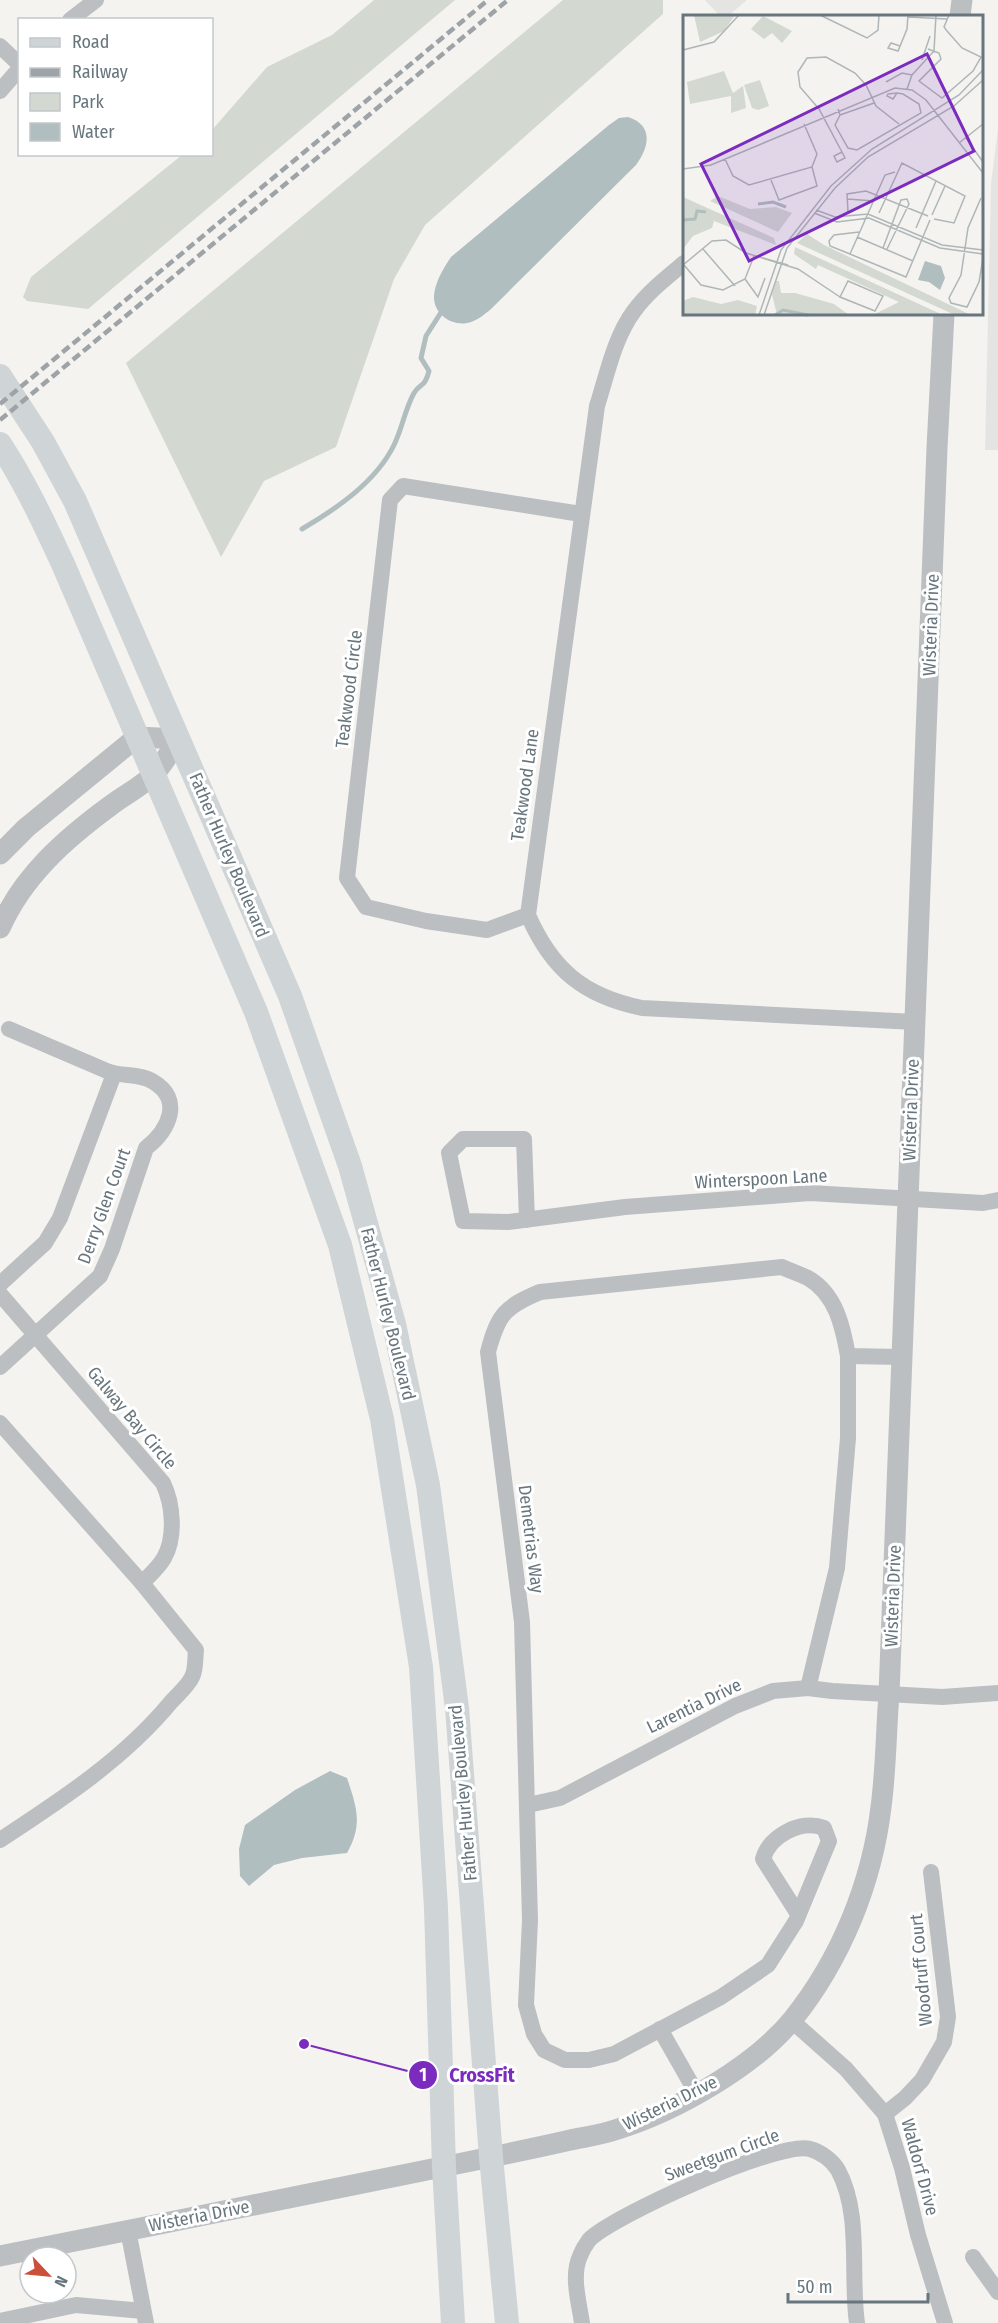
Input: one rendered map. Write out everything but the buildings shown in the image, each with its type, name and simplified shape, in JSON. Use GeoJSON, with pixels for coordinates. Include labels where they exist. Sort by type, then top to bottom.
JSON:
{"type":"FeatureCollection","features":[{"type":"Feature","properties":{"kind":"main road","name":"Father Hurley Boulevard"},"geometry":{"type":"LineString","coordinates":[[0,376],[43,442],[75,501],[290,996],[350,1166],[394,1324],[428,1485],[457,1708],[491,2157],[507,2323]]}},
{"type":"Feature","properties":{"kind":"main road","name":"Father Hurley Boulevard"},"geometry":{"type":"LineString","coordinates":[[0,444],[15,466],[63,564],[256,1012],[340,1245],[382,1419],[421,1667],[436,1908],[444,2167],[453,2323]]}},
{"type":"Feature","properties":{"kind":"street"},"geometry":{"type":"LineString","coordinates":[[73,18],[96,0]]}},
{"type":"Feature","properties":{"kind":"street"},"geometry":{"type":"LineString","coordinates":[[960,15],[962,0]]}},
{"type":"Feature","properties":{"kind":"street"},"geometry":{"type":"LineString","coordinates":[[0,46],[18,65]]}},
{"type":"Feature","properties":{"kind":"street"},"geometry":{"type":"LineString","coordinates":[[0,91],[18,69]]}},
{"type":"Feature","properties":{"kind":"street","name":"Teakwood Lane"},"geometry":{"type":"LineString","coordinates":[[528,915],[597,406],[618,342],[633,312],[655,287],[683,264]]}},
{"type":"Feature","properties":{"kind":"street","name":"Wisteria Drive"},"geometry":{"type":"LineString","coordinates":[[0,2256],[491,2157],[617,2129],[655,2115],[697,2094],[730,2073],[792,2021],[824,1975],[849,1926],[870,1866],[881,1808],[889,1694],[944,315]]}},
{"type":"Feature","properties":{"kind":"street","name":"Teakwood Circle"},"geometry":{"type":"LineString","coordinates":[[528,915],[487,930],[426,921],[366,907],[347,878],[390,500],[403,486],[581,514]]}},
{"type":"Feature","properties":{"kind":"street"},"geometry":{"type":"LineString","coordinates":[[0,854],[26,828],[137,737],[179,739]]}},
{"type":"Feature","properties":{"kind":"street"},"geometry":{"type":"LineString","coordinates":[[0,928],[16,896],[39,867],[62,844],[154,774],[179,739]]}},
{"type":"Feature","properties":{"kind":"street"},"geometry":{"type":"LineString","coordinates":[[528,915],[538,938],[573,979],[589,991],[613,1002],[642,1008],[915,1022]]}},
{"type":"Feature","properties":{"kind":"street","name":"Derry Glen Court"},"geometry":{"type":"LineString","coordinates":[[0,1367],[100,1276],[112,1249],[146,1148],[160,1137],[169,1122],[170,1107],[165,1092],[151,1080],[134,1075],[114,1074],[9,1029]]}},
{"type":"Feature","properties":{"kind":"street","name":"Derry Glen Court"},"geometry":{"type":"LineString","coordinates":[[0,1284],[45,1243],[60,1218],[114,1074]]}},
{"type":"Feature","properties":{"kind":"street","name":"Winterspoon Lane"},"geometry":{"type":"LineString","coordinates":[[527,1220],[524,1139],[462,1139],[449,1153],[463,1221],[508,1222],[527,1220],[625,1207],[810,1193],[983,1203],[998,1200]]}},
{"type":"Feature","properties":{"kind":"street","name":"Demetrias Way"},"geometry":{"type":"LineString","coordinates":[[798,1914],[763,1859],[766,1848],[790,1829],[815,1824],[824,1828],[829,1840],[798,1914],[768,1965],[721,1997],[614,2054],[589,2060],[565,2060],[544,2050],[534,2034],[526,2005],[530,1920],[522,1622],[488,1353],[495,1327],[513,1304],[540,1292],[782,1267],[810,1279],[831,1299],[843,1325],[848,1356],[848,1438],[837,1568],[808,1688]]}},
{"type":"Feature","properties":{"kind":"street","name":"Galway Bay Circle"},"geometry":{"type":"LineString","coordinates":[[0,1294],[150,1467],[167,1492],[172,1532],[169,1546],[165,1557],[142,1583]]}},
{"type":"Feature","properties":{"kind":"street"},"geometry":{"type":"LineString","coordinates":[[848,1356],[902,1357]]}},
{"type":"Feature","properties":{"kind":"street"},"geometry":{"type":"LineString","coordinates":[[0,1423],[142,1583],[196,1650],[193,1676],[161,1714],[118,1756],[54,1804],[0,1840]]}},
{"type":"Feature","properties":{"kind":"street","name":"Larentia Drive"},"geometry":{"type":"LineString","coordinates":[[528,1805],[560,1798],[735,1706],[773,1691],[808,1688],[889,1694]]}},
{"type":"Feature","properties":{"kind":"street"},"geometry":{"type":"LineString","coordinates":[[889,1694],[942,1696],[998,1693]]}},
{"type":"Feature","properties":{"kind":"street","name":"Woodruff Court"},"geometry":{"type":"LineString","coordinates":[[885,2114],[922,2080],[944,2042],[948,2017],[931,1872]]}},
{"type":"Feature","properties":{"kind":"street","name":"Waldorf Drive"},"geometry":{"type":"LineString","coordinates":[[792,2021],[846,2069],[885,2114],[945,2323]]}},
{"type":"Feature","properties":{"kind":"street"},"geometry":{"type":"LineString","coordinates":[[660,2029],[697,2094]]}},
{"type":"Feature","properties":{"kind":"street","name":"Sweetgum Circle"},"geometry":{"type":"LineString","coordinates":[[582,2323],[575,2272],[580,2255],[590,2239],[672,2192],[757,2159],[808,2148],[827,2157],[838,2170],[844,2187],[852,2221],[854,2303],[857,2323]]}},
{"type":"Feature","properties":{"kind":"street"},"geometry":{"type":"LineString","coordinates":[[0,2321],[76,2305],[144,2317],[128,2230]]}},
{"type":"Feature","properties":{"kind":"street"},"geometry":{"type":"LineString","coordinates":[[973,2257],[998,2292]]}},
{"type":"Feature","properties":{"kind":"shaded area"},"geometry":{"type":"Polygon","coordinates":[[[705,0],[747,0],[729,15],[719,15],[705,0]]]}},
{"type":"Feature","properties":{"kind":"shaded area"},"geometry":{"type":"Polygon","coordinates":[[[998,129],[998,450],[985,450],[991,184],[998,129]]]}},
{"type":"Feature","properties":{"kind":"green space"},"geometry":{"type":"Polygon","coordinates":[[[374,0],[455,0],[88,309],[27,301],[23,297],[31,277],[181,156],[213,156],[213,129],[267,67],[332,35],[374,0]]]}},
{"type":"Feature","properties":{"kind":"green space"},"geometry":{"type":"Polygon","coordinates":[[[563,0],[663,0],[663,14],[425,225],[394,279],[336,447],[264,481],[221,557],[126,363],[563,0]]]}},
{"type":"Feature","properties":{"kind":"water"},"geometry":{"type":"Polygon","coordinates":[[[628,117],[642,125],[647,137],[644,151],[636,165],[484,315],[474,321],[458,323],[441,314],[437,309],[434,296],[440,276],[451,257],[609,125],[619,118],[628,117]]]}},
{"type":"Feature","properties":{"kind":"water"},"geometry":{"type":"Polygon","coordinates":[[[330,1771],[347,1778],[356,1808],[357,1825],[347,1853],[302,1858],[274,1865],[249,1886],[240,1876],[239,1849],[245,1825],[295,1790],[330,1771]]]}},
{"type":"Feature","properties":{"kind":"waterway"},"geometry":{"type":"LineString","coordinates":[[302,529],[328,513],[366,483],[386,458],[397,439],[414,393],[427,377],[429,371],[421,358],[426,336],[440,314]]}},
{"type":"Feature","properties":{"kind":"railway"},"geometry":{"type":"LineString","coordinates":[[0,404],[488,0]]}},
{"type":"Feature","properties":{"kind":"railway"},"geometry":{"type":"LineString","coordinates":[[0,420],[508,0]]}},
{"type":"Feature","properties":{"kind":"place","name":"CrossFit"},"geometry":{"type":"Point","coordinates":[304,2044]}}]}
